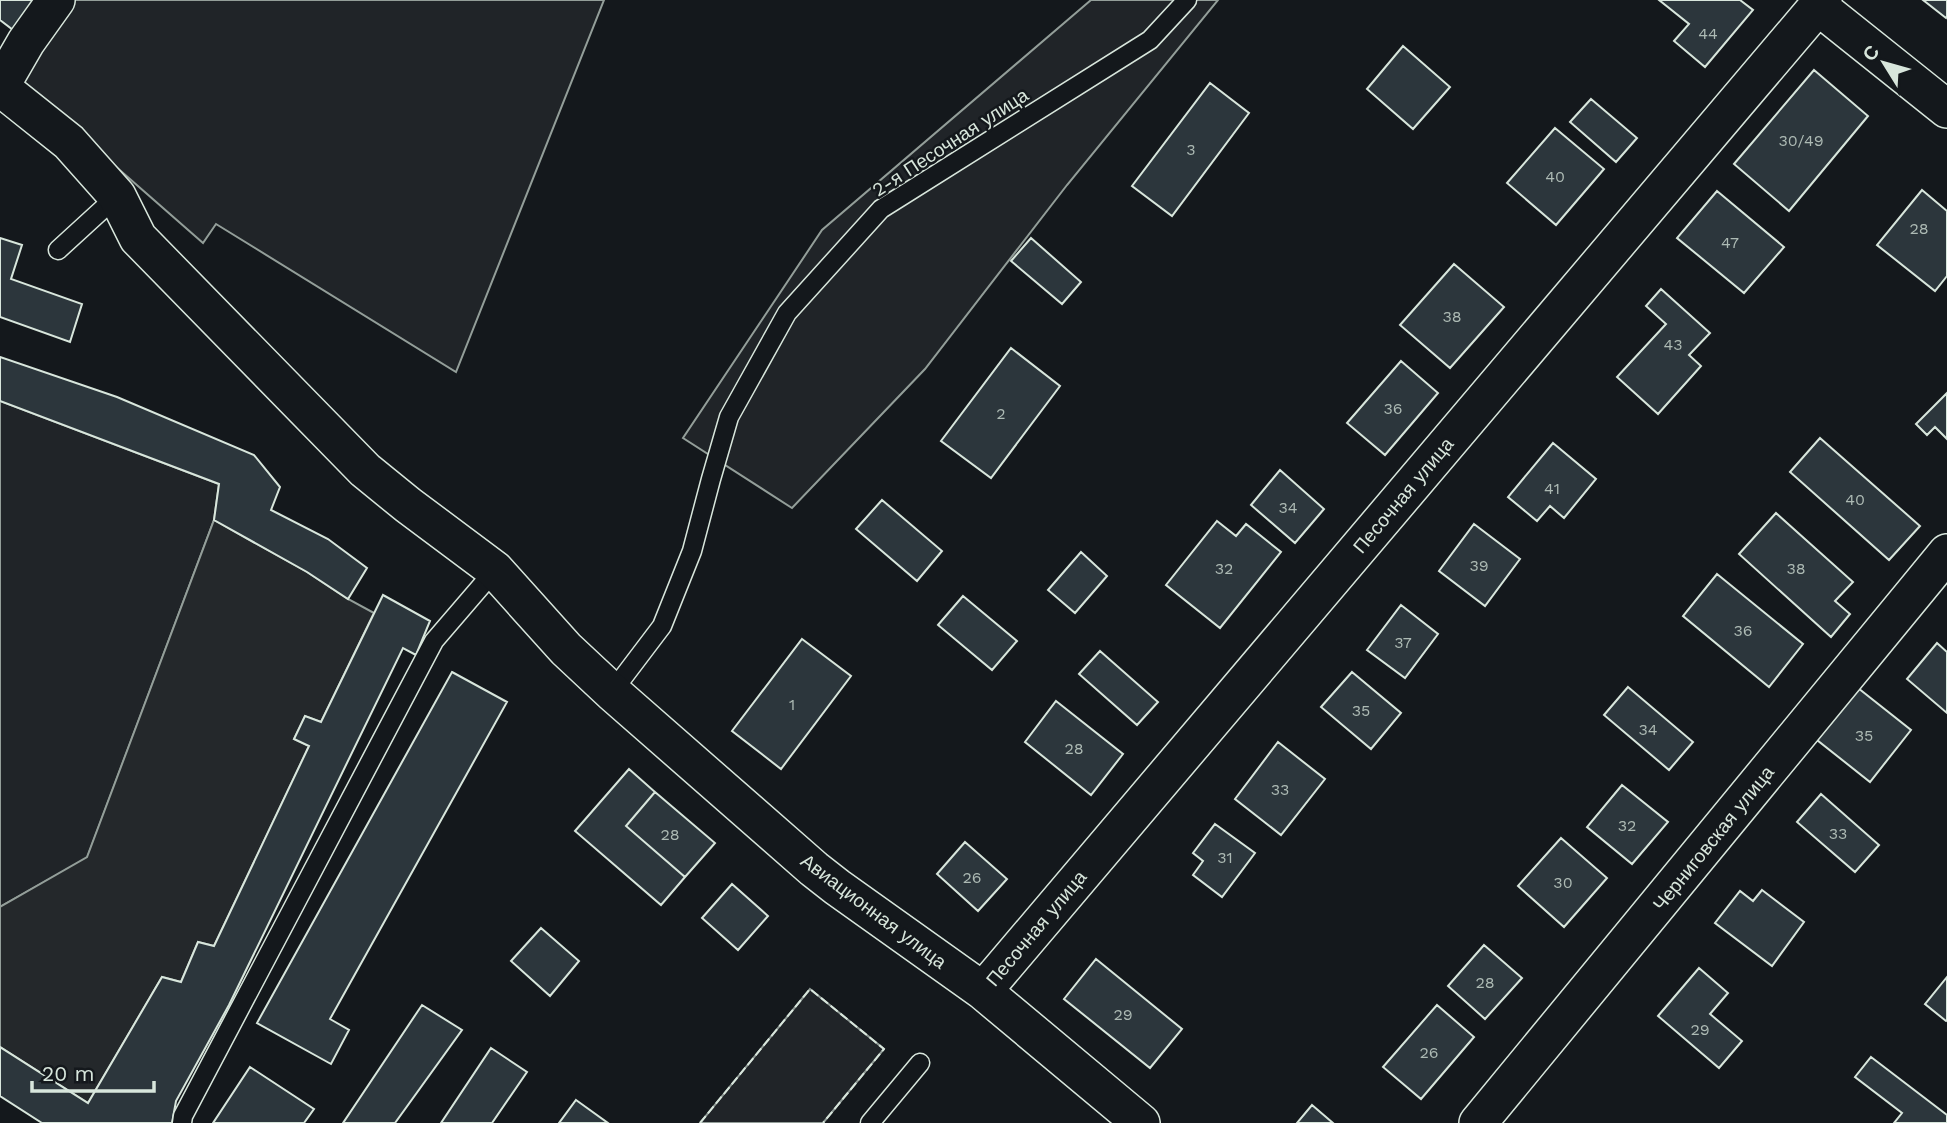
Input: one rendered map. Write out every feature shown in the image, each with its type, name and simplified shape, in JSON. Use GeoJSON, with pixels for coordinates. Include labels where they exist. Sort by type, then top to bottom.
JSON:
{"type":"FeatureCollection","features":[{"type":"Feature","properties":{"kind":"street"},"geometry":{"type":"LineString","coordinates":[[0,87],[56,0]]}},
{"type":"Feature","properties":{"kind":"street"},"geometry":{"type":"LineString","coordinates":[[1817,2],[1947,109]]}},
{"type":"Feature","properties":{"kind":"street","name":"Песочная улица"},"geometry":{"type":"LineString","coordinates":[[983,990],[1817,2]]}},
{"type":"Feature","properties":{"kind":"street","name":"Авиационная улица"},"geometry":{"type":"LineString","coordinates":[[0,87],[69,142],[117,196],[138,238],[365,470],[495,570],[566,649],[814,869],[983,990],[1141,1123]]}},
{"type":"Feature","properties":{"kind":"street","name":"Черниговская улица"},"geometry":{"type":"LineString","coordinates":[[1478,1123],[1947,553]]}},
{"type":"Feature","properties":{"kind":"lane","name":"2-я Песочная улица"},"geometry":{"type":"LineString","coordinates":[[612,692],[662,626],[692,551],[729,417],[788,313],[881,209],[1150,40],[1187,0]]}},
{"type":"Feature","properties":{"kind":"lane"},"geometry":{"type":"LineString","coordinates":[[58,250],[117,196]]}},
{"type":"Feature","properties":{"kind":"lane"},"geometry":{"type":"LineString","coordinates":[[182,1123],[183,1116],[433,641],[495,570]]}},
{"type":"Feature","properties":{"kind":"lane"},"geometry":{"type":"LineString","coordinates":[[870,1123],[920,1063]]}},
{"type":"Feature","properties":{"kind":"shaded area"},"geometry":{"type":"Polygon","coordinates":[[[42,0],[604,0],[456,372],[216,224],[203,243],[1,66],[42,0]]]}},
{"type":"Feature","properties":{"kind":"shaded area"},"geometry":{"type":"Polygon","coordinates":[[[1091,0],[1218,0],[1067,185],[925,369],[792,508],[683,438],[822,230],[1091,0]]]}},
{"type":"Feature","properties":{"kind":"shaded area"},"geometry":{"type":"Polygon","coordinates":[[[0,401],[219,484],[214,520],[87,858],[0,907],[0,401]]]}},
{"type":"Feature","properties":{"kind":"shaded area"},"geometry":{"type":"Polygon","coordinates":[[[214,520],[374,613],[321,722],[305,716],[294,739],[309,746],[214,946],[198,942],[181,982],[162,977],[88,1103],[0,1047],[0,907],[87,857],[214,520]]]}},
{"type":"Feature","properties":{"kind":"shaded area"},"geometry":{"type":"Polygon","coordinates":[[[810,989],[884,1049],[823,1123],[700,1123],[810,989]]]}},
{"type":"Feature","properties":{"kind":"building"},"geometry":{"type":"Polygon","coordinates":[[[0,0],[49,0],[21,36],[0,20],[0,0]]]}},
{"type":"Feature","properties":{"kind":"building"},"geometry":{"type":"Polygon","coordinates":[[[1659,0],[1740,0],[1753,10],[1705,67],[1674,41],[1689,24],[1659,0]]]}},
{"type":"Feature","properties":{"kind":"building"},"geometry":{"type":"Polygon","coordinates":[[[1923,0],[1947,0],[1946,18],[1923,0]]]}},
{"type":"Feature","properties":{"kind":"building"},"geometry":{"type":"Polygon","coordinates":[[[1403,46],[1450,87],[1413,129],[1367,89],[1403,46]]]}},
{"type":"Feature","properties":{"kind":"building"},"geometry":{"type":"Polygon","coordinates":[[[1814,70],[1868,116],[1789,211],[1734,164],[1814,70]]]}},
{"type":"Feature","properties":{"kind":"building"},"geometry":{"type":"Polygon","coordinates":[[[1210,83],[1249,113],[1172,216],[1132,186],[1210,83]]]}},
{"type":"Feature","properties":{"kind":"building"},"geometry":{"type":"Polygon","coordinates":[[[1591,99],[1637,138],[1616,162],[1570,122],[1591,99]]]}},
{"type":"Feature","properties":{"kind":"building"},"geometry":{"type":"Polygon","coordinates":[[[1555,128],[1604,169],[1556,225],[1507,183],[1555,128]]]}},
{"type":"Feature","properties":{"kind":"building"},"geometry":{"type":"Polygon","coordinates":[[[1922,190],[1947,211],[1947,276],[1935,291],[1877,245],[1922,190]]]}},
{"type":"Feature","properties":{"kind":"building"},"geometry":{"type":"Polygon","coordinates":[[[1717,191],[1784,247],[1744,293],[1677,238],[1717,191]]]}},
{"type":"Feature","properties":{"kind":"building"},"geometry":{"type":"Polygon","coordinates":[[[0,238],[22,245],[11,279],[82,304],[70,342],[0,317],[0,238]]]}},
{"type":"Feature","properties":{"kind":"building"},"geometry":{"type":"Polygon","coordinates":[[[1031,238],[1081,282],[1062,304],[1011,261],[1031,238]]]}},
{"type":"Feature","properties":{"kind":"building"},"geometry":{"type":"Polygon","coordinates":[[[1454,264],[1504,307],[1450,368],[1400,325],[1454,264]]]}},
{"type":"Feature","properties":{"kind":"building"},"geometry":{"type":"Polygon","coordinates":[[[1661,289],[1710,333],[1689,355],[1701,366],[1658,414],[1617,377],[1666,324],[1646,306],[1661,289]]]}},
{"type":"Feature","properties":{"kind":"building"},"geometry":{"type":"Polygon","coordinates":[[[1011,348],[1060,386],[991,478],[941,441],[1011,348]]]}},
{"type":"Feature","properties":{"kind":"building"},"geometry":{"type":"Polygon","coordinates":[[[0,357],[117,397],[254,455],[280,487],[271,510],[328,539],[367,568],[348,599],[307,572],[214,520],[219,484],[0,401],[0,357]]]}},
{"type":"Feature","properties":{"kind":"building"},"geometry":{"type":"Polygon","coordinates":[[[1401,361],[1438,393],[1385,455],[1347,423],[1401,361]]]}},
{"type":"Feature","properties":{"kind":"building"},"geometry":{"type":"Polygon","coordinates":[[[1947,393],[1947,439],[1935,427],[1927,435],[1916,424],[1947,393]]]}},
{"type":"Feature","properties":{"kind":"building"},"geometry":{"type":"Polygon","coordinates":[[[1820,438],[1920,526],[1889,560],[1790,472],[1820,438]]]}},
{"type":"Feature","properties":{"kind":"building"},"geometry":{"type":"Polygon","coordinates":[[[1553,443],[1596,479],[1564,518],[1550,506],[1537,521],[1508,497],[1553,443]]]}},
{"type":"Feature","properties":{"kind":"building"},"geometry":{"type":"Polygon","coordinates":[[[1280,470],[1324,509],[1295,543],[1251,505],[1280,470]]]}},
{"type":"Feature","properties":{"kind":"building"},"geometry":{"type":"Polygon","coordinates":[[[882,500],[942,551],[917,581],[856,529],[882,500]]]}},
{"type":"Feature","properties":{"kind":"building"},"geometry":{"type":"Polygon","coordinates":[[[1776,513],[1853,582],[1835,601],[1850,614],[1831,637],[1739,554],[1776,513]]]}},
{"type":"Feature","properties":{"kind":"building"},"geometry":{"type":"Polygon","coordinates":[[[1217,521],[1236,536],[1246,524],[1281,552],[1220,628],[1166,585],[1217,521]]]}},
{"type":"Feature","properties":{"kind":"building"},"geometry":{"type":"Polygon","coordinates":[[[1474,524],[1520,559],[1485,606],[1439,571],[1474,524]]]}},
{"type":"Feature","properties":{"kind":"building"},"geometry":{"type":"Polygon","coordinates":[[[1081,552],[1107,576],[1075,613],[1048,590],[1081,552]]]}},
{"type":"Feature","properties":{"kind":"building"},"geometry":{"type":"Polygon","coordinates":[[[1717,574],[1803,644],[1769,687],[1683,616],[1717,574]]]}},
{"type":"Feature","properties":{"kind":"building"},"geometry":{"type":"Polygon","coordinates":[[[383,595],[430,621],[416,655],[403,648],[229,1005],[176,1101],[172,1123],[42,1123],[0,1096],[0,1047],[88,1103],[162,977],[181,982],[198,942],[214,946],[309,746],[294,739],[305,716],[321,722],[383,595]]]}},
{"type":"Feature","properties":{"kind":"building"},"geometry":{"type":"Polygon","coordinates":[[[963,596],[1017,641],[992,670],[938,625],[963,596]]]}},
{"type":"Feature","properties":{"kind":"building"},"geometry":{"type":"Polygon","coordinates":[[[1401,605],[1438,634],[1405,678],[1367,650],[1401,605]]]}},
{"type":"Feature","properties":{"kind":"building"},"geometry":{"type":"Polygon","coordinates":[[[802,639],[851,676],[781,769],[732,731],[802,639]]]}},
{"type":"Feature","properties":{"kind":"building"},"geometry":{"type":"Polygon","coordinates":[[[1937,643],[1947,652],[1947,713],[1907,679],[1937,643]]]}},
{"type":"Feature","properties":{"kind":"building"},"geometry":{"type":"Polygon","coordinates":[[[1100,651],[1158,702],[1137,725],[1079,674],[1100,651]]]}},
{"type":"Feature","properties":{"kind":"building"},"geometry":{"type":"Polygon","coordinates":[[[452,672],[507,702],[330,1019],[349,1030],[331,1064],[257,1023],[452,672]]]}},
{"type":"Feature","properties":{"kind":"building"},"geometry":{"type":"Polygon","coordinates":[[[1352,672],[1401,713],[1371,749],[1321,707],[1352,672]]]}},
{"type":"Feature","properties":{"kind":"building"},"geometry":{"type":"Polygon","coordinates":[[[1628,687],[1693,742],[1669,770],[1604,715],[1628,687]]]}},
{"type":"Feature","properties":{"kind":"building"},"geometry":{"type":"Polygon","coordinates":[[[1858,688],[1911,730],[1870,782],[1817,740],[1858,688]]]}},
{"type":"Feature","properties":{"kind":"building"},"geometry":{"type":"Polygon","coordinates":[[[1056,701],[1123,754],[1091,795],[1025,742],[1056,701]]]}},
{"type":"Feature","properties":{"kind":"building"},"geometry":{"type":"Polygon","coordinates":[[[1278,742],[1325,779],[1281,835],[1235,799],[1278,742]]]}},
{"type":"Feature","properties":{"kind":"building"},"geometry":{"type":"Polygon","coordinates":[[[629,769],[655,792],[626,826],[685,877],[661,905],[575,831],[629,769]]]}},
{"type":"Feature","properties":{"kind":"building"},"geometry":{"type":"Polygon","coordinates":[[[1622,785],[1668,822],[1632,864],[1587,827],[1622,785]]]}},
{"type":"Feature","properties":{"kind":"building"},"geometry":{"type":"Polygon","coordinates":[[[655,792],[715,843],[685,877],[626,826],[655,792]]]}},
{"type":"Feature","properties":{"kind":"building"},"geometry":{"type":"Polygon","coordinates":[[[1821,794],[1879,845],[1855,872],[1797,822],[1821,794]]]}},
{"type":"Feature","properties":{"kind":"building"},"geometry":{"type":"Polygon","coordinates":[[[1215,824],[1255,853],[1222,897],[1193,875],[1203,861],[1193,853],[1215,824]]]}},
{"type":"Feature","properties":{"kind":"building"},"geometry":{"type":"Polygon","coordinates":[[[1561,838],[1607,878],[1564,927],[1518,886],[1561,838]]]}},
{"type":"Feature","properties":{"kind":"building"},"geometry":{"type":"Polygon","coordinates":[[[965,842],[1007,879],[978,911],[937,874],[965,842]]]}},
{"type":"Feature","properties":{"kind":"building"},"geometry":{"type":"Polygon","coordinates":[[[732,884],[768,916],[738,950],[702,918],[732,884]]]}},
{"type":"Feature","properties":{"kind":"building"},"geometry":{"type":"Polygon","coordinates":[[[1762,890],[1804,922],[1772,966],[1715,923],[1740,891],[1753,901],[1762,890]]]}},
{"type":"Feature","properties":{"kind":"building"},"geometry":{"type":"Polygon","coordinates":[[[541,928],[579,961],[550,996],[511,961],[541,928]]]}},
{"type":"Feature","properties":{"kind":"building"},"geometry":{"type":"Polygon","coordinates":[[[1484,945],[1522,978],[1485,1019],[1448,986],[1484,945]]]}},
{"type":"Feature","properties":{"kind":"building"},"geometry":{"type":"Polygon","coordinates":[[[1096,959],[1182,1029],[1150,1068],[1064,999],[1096,959]]]}},
{"type":"Feature","properties":{"kind":"building"},"geometry":{"type":"Polygon","coordinates":[[[1699,968],[1728,993],[1710,1014],[1742,1041],[1719,1068],[1658,1016],[1699,968]]]}},
{"type":"Feature","properties":{"kind":"building"},"geometry":{"type":"Polygon","coordinates":[[[1947,977],[1947,1020],[1946,1021],[1925,1004],[1947,977]]]}},
{"type":"Feature","properties":{"kind":"building"},"geometry":{"type":"Polygon","coordinates":[[[422,1005],[462,1030],[395,1123],[343,1123],[422,1005]]]}},
{"type":"Feature","properties":{"kind":"building"},"geometry":{"type":"Polygon","coordinates":[[[1437,1005],[1474,1037],[1421,1099],[1383,1067],[1437,1005]]]}},
{"type":"Feature","properties":{"kind":"building"},"geometry":{"type":"Polygon","coordinates":[[[491,1048],[527,1072],[492,1123],[441,1123],[491,1048]]]}},
{"type":"Feature","properties":{"kind":"building"},"geometry":{"type":"Polygon","coordinates":[[[1871,1057],[1947,1115],[1947,1123],[1894,1123],[1902,1113],[1855,1077],[1871,1057]]]}},
{"type":"Feature","properties":{"kind":"building"},"geometry":{"type":"Polygon","coordinates":[[[250,1067],[314,1109],[304,1123],[213,1123],[250,1067]]]}},
{"type":"Feature","properties":{"kind":"building"},"geometry":{"type":"Polygon","coordinates":[[[576,1100],[608,1123],[559,1123],[576,1100]]]}},
{"type":"Feature","properties":{"kind":"building"},"geometry":{"type":"Polygon","coordinates":[[[1312,1105],[1333,1123],[1297,1123],[1312,1105]]]}},
{"type":"Feature","properties":{"kind":"fence"},"geometry":{"type":"LineString","coordinates":[[700,1123],[810,989],[884,1049],[823,1123]]}}]}
